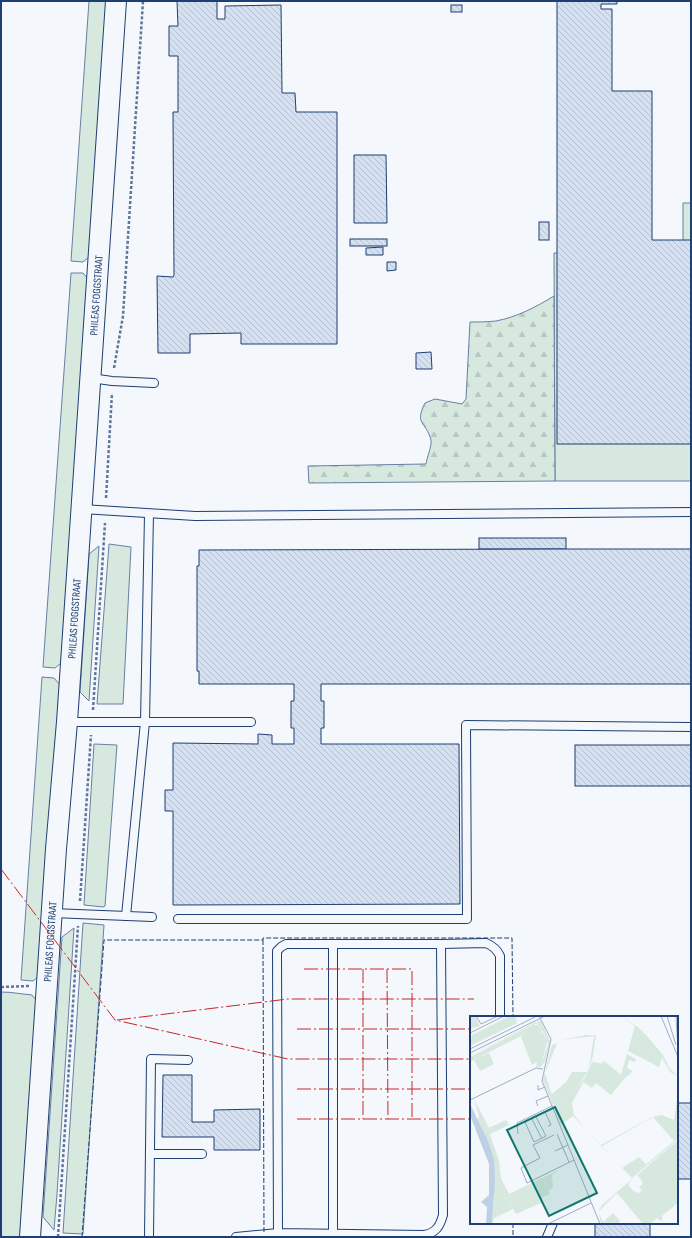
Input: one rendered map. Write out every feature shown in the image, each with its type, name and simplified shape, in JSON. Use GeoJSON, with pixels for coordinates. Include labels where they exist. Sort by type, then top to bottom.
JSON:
{"type":"FeatureCollection","features":[{"type":"Feature","properties":{"kind":"street","name":"PHILEAS FOGGSTRAAT"},"geometry":{"type":"LineString","coordinates":[[30,1237],[56,849],[67,722],[82,509],[116,1]]}},
{"type":"Feature","properties":{"kind":"lane"},"geometry":{"type":"LineString","coordinates":[[91,378],[112,381],[154,383]]}},
{"type":"Feature","properties":{"kind":"lane"},"geometry":{"type":"LineString","coordinates":[[82,509],[203,516],[691,512]]}},
{"type":"Feature","properties":{"kind":"lane"},"geometry":{"type":"LineString","coordinates":[[126,916],[145,722],[149,514]]}},
{"type":"Feature","properties":{"kind":"lane"},"geometry":{"type":"LineString","coordinates":[[67,722],[251,722]]}},
{"type":"Feature","properties":{"kind":"lane"},"geometry":{"type":"LineString","coordinates":[[178,919],[467,919],[466,724],[691,727]]}},
{"type":"Feature","properties":{"kind":"lane"},"geometry":{"type":"LineString","coordinates":[[52,913],[152,917]]}},
{"type":"Feature","properties":{"kind":"lane"},"geometry":{"type":"LineString","coordinates":[[278,1233],[277,955],[281,947],[286,944],[486,943],[498,951],[500,956],[500,1015]]}},
{"type":"Feature","properties":{"kind":"lane"},"geometry":{"type":"LineString","coordinates":[[333,944],[333,1234]]}},
{"type":"Feature","properties":{"kind":"lane"},"geometry":{"type":"LineString","coordinates":[[236,1237],[278,1233],[424,1235],[430,1234],[436,1230],[441,1223],[443,1215],[441,944]]}},
{"type":"Feature","properties":{"kind":"lane"},"geometry":{"type":"LineString","coordinates":[[149,1237],[151,1059],[188,1060]]}},
{"type":"Feature","properties":{"kind":"lane"},"geometry":{"type":"LineString","coordinates":[[150,1154],[202,1154]]}},
{"type":"Feature","properties":{"kind":"lane"},"geometry":{"type":"LineString","coordinates":[[547,1237],[552,1224]]}},
{"type":"Feature","properties":{"kind":"path"},"geometry":{"type":"LineString","coordinates":[[58,1237],[106,511],[112,381],[122,316],[143,1]]}},
{"type":"Feature","properties":{"kind":"path"},"geometry":{"type":"LineString","coordinates":[[1,987],[48,986]]}},
{"type":"Feature","properties":{"kind":"green space"},"geometry":{"type":"Polygon","coordinates":[[[89,1],[107,1],[89,257],[83,262],[71,261],[89,1]]]}},
{"type":"Feature","properties":{"kind":"green space"},"geometry":{"type":"Polygon","coordinates":[[[683,203],[691,203],[691,481],[555,481],[554,253],[683,253],[683,203]]]}},
{"type":"Feature","properties":{"kind":"green space"},"geometry":{"type":"Polygon","coordinates":[[[71,273],[83,273],[88,279],[61,663],[55,668],[43,667],[71,273]]]}},
{"type":"Feature","properties":{"kind":"green space"},"geometry":{"type":"Polygon","coordinates":[[[554,296],[555,481],[309,483],[308,466],[426,464],[431,440],[422,423],[422,410],[425,403],[435,399],[462,404],[466,399],[470,322],[496,321],[511,317],[533,308],[554,296]]]}},
{"type":"Feature","properties":{"kind":"green space"},"geometry":{"type":"Polygon","coordinates":[[[109,544],[131,547],[123,704],[97,704],[109,544]]]}},
{"type":"Feature","properties":{"kind":"green space"},"geometry":{"type":"Polygon","coordinates":[[[99,546],[89,701],[80,692],[89,554],[99,546]]]}},
{"type":"Feature","properties":{"kind":"green space"},"geometry":{"type":"Polygon","coordinates":[[[42,677],[54,678],[60,685],[39,976],[33,981],[21,980],[42,677]]]}},
{"type":"Feature","properties":{"kind":"green space"},"geometry":{"type":"Polygon","coordinates":[[[94,744],[117,745],[105,906],[103,907],[84,905],[94,744]]]}},
{"type":"Feature","properties":{"kind":"green space"},"geometry":{"type":"Polygon","coordinates":[[[83,923],[104,925],[83,1234],[63,1233],[83,923]]]}},
{"type":"Feature","properties":{"kind":"green space"},"geometry":{"type":"Polygon","coordinates":[[[74,928],[54,1230],[43,1217],[62,937],[74,928]]]}},
{"type":"Feature","properties":{"kind":"green space"},"geometry":{"type":"Polygon","coordinates":[[[1,992],[32,995],[37,1001],[21,1237],[1,1237],[1,992]]]}},
{"type":"Feature","properties":{"kind":"building"},"geometry":{"type":"Polygon","coordinates":[[[177,1],[217,1],[217,19],[225,19],[225,6],[281,5],[282,93],[295,93],[296,112],[337,112],[337,344],[241,344],[241,333],[190,334],[190,353],[158,353],[157,276],[173,277],[174,275],[173,112],[178,112],[178,56],[169,56],[169,26],[178,26],[177,1]]]}},
{"type":"Feature","properties":{"kind":"building"},"geometry":{"type":"Polygon","coordinates":[[[557,1],[617,1],[617,4],[601,4],[601,9],[612,9],[612,91],[652,91],[652,240],[691,240],[691,444],[557,444],[557,1]]]}},
{"type":"Feature","properties":{"kind":"building"},"geometry":{"type":"Polygon","coordinates":[[[451,5],[462,5],[462,12],[451,12],[451,5]]]}},
{"type":"Feature","properties":{"kind":"building"},"geometry":{"type":"Polygon","coordinates":[[[354,155],[386,155],[387,223],[354,223],[354,155]]]}},
{"type":"Feature","properties":{"kind":"building"},"geometry":{"type":"Polygon","coordinates":[[[539,222],[549,222],[549,240],[539,240],[539,222]]]}},
{"type":"Feature","properties":{"kind":"building"},"geometry":{"type":"Polygon","coordinates":[[[350,239],[387,239],[387,246],[350,246],[350,239]]]}},
{"type":"Feature","properties":{"kind":"building"},"geometry":{"type":"Polygon","coordinates":[[[383,247],[383,255],[366,255],[366,248],[383,247]]]}},
{"type":"Feature","properties":{"kind":"building"},"geometry":{"type":"Polygon","coordinates":[[[387,262],[396,262],[396,270],[387,271],[387,262]]]}},
{"type":"Feature","properties":{"kind":"building"},"geometry":{"type":"Polygon","coordinates":[[[431,352],[432,369],[416,369],[416,353],[431,352]]]}},
{"type":"Feature","properties":{"kind":"building"},"geometry":{"type":"Polygon","coordinates":[[[479,538],[566,538],[566,549],[479,549],[479,538]]]}},
{"type":"Feature","properties":{"kind":"building"},"geometry":{"type":"Polygon","coordinates":[[[691,549],[691,684],[321,684],[321,701],[324,701],[324,728],[321,728],[321,744],[459,744],[460,904],[173,905],[173,811],[165,811],[165,790],[173,790],[173,743],[258,744],[258,734],[272,735],[272,744],[294,744],[294,728],[291,728],[291,701],[294,701],[294,684],[199,684],[199,671],[197,671],[197,566],[199,566],[199,550],[691,549]]]}},
{"type":"Feature","properties":{"kind":"building"},"geometry":{"type":"Polygon","coordinates":[[[575,745],[691,745],[691,786],[575,786],[575,745]]]}},
{"type":"Feature","properties":{"kind":"building"},"geometry":{"type":"Polygon","coordinates":[[[163,1075],[192,1075],[192,1122],[214,1122],[214,1110],[260,1109],[260,1150],[214,1150],[214,1137],[162,1137],[163,1075]]]}},
{"type":"Feature","properties":{"kind":"building"},"geometry":{"type":"Polygon","coordinates":[[[678,1103],[691,1103],[691,1179],[678,1179],[678,1103]]]}},
{"type":"Feature","properties":{"kind":"building"},"geometry":{"type":"Polygon","coordinates":[[[595,1224],[650,1224],[650,1237],[595,1237],[595,1224]]]}},
{"type":"Feature","properties":{"kind":"fence"},"geometry":{"type":"LineString","coordinates":[[82,1237],[104,940],[263,940],[263,938],[512,938],[513,1016]]}},
{"type":"Feature","properties":{"kind":"fence"},"geometry":{"type":"LineString","coordinates":[[263,940],[264,1233]]}},
{"type":"Feature","properties":{"kind":"fence"},"geometry":{"type":"LineString","coordinates":[[513,1224],[513,1237]]}},
{"type":"Feature","properties":{"kind":"power"},"geometry":{"type":"LineString","coordinates":[[1,869],[115,1020],[288,1059],[470,1059]]}},
{"type":"Feature","properties":{"kind":"power"},"geometry":{"type":"LineString","coordinates":[[304,969],[412,969],[412,1119]]}},
{"type":"Feature","properties":{"kind":"power"},"geometry":{"type":"LineString","coordinates":[[363,969],[363,1119]]}},
{"type":"Feature","properties":{"kind":"power"},"geometry":{"type":"LineString","coordinates":[[387,969],[388,1119]]}},
{"type":"Feature","properties":{"kind":"power"},"geometry":{"type":"LineString","coordinates":[[117,1020],[288,999],[474,999]]}},
{"type":"Feature","properties":{"kind":"power"},"geometry":{"type":"LineString","coordinates":[[297,1029],[470,1029]]}},
{"type":"Feature","properties":{"kind":"power"},"geometry":{"type":"LineString","coordinates":[[297,1089],[470,1089]]}},
{"type":"Feature","properties":{"kind":"power"},"geometry":{"type":"LineString","coordinates":[[297,1119],[470,1119]]}}]}
